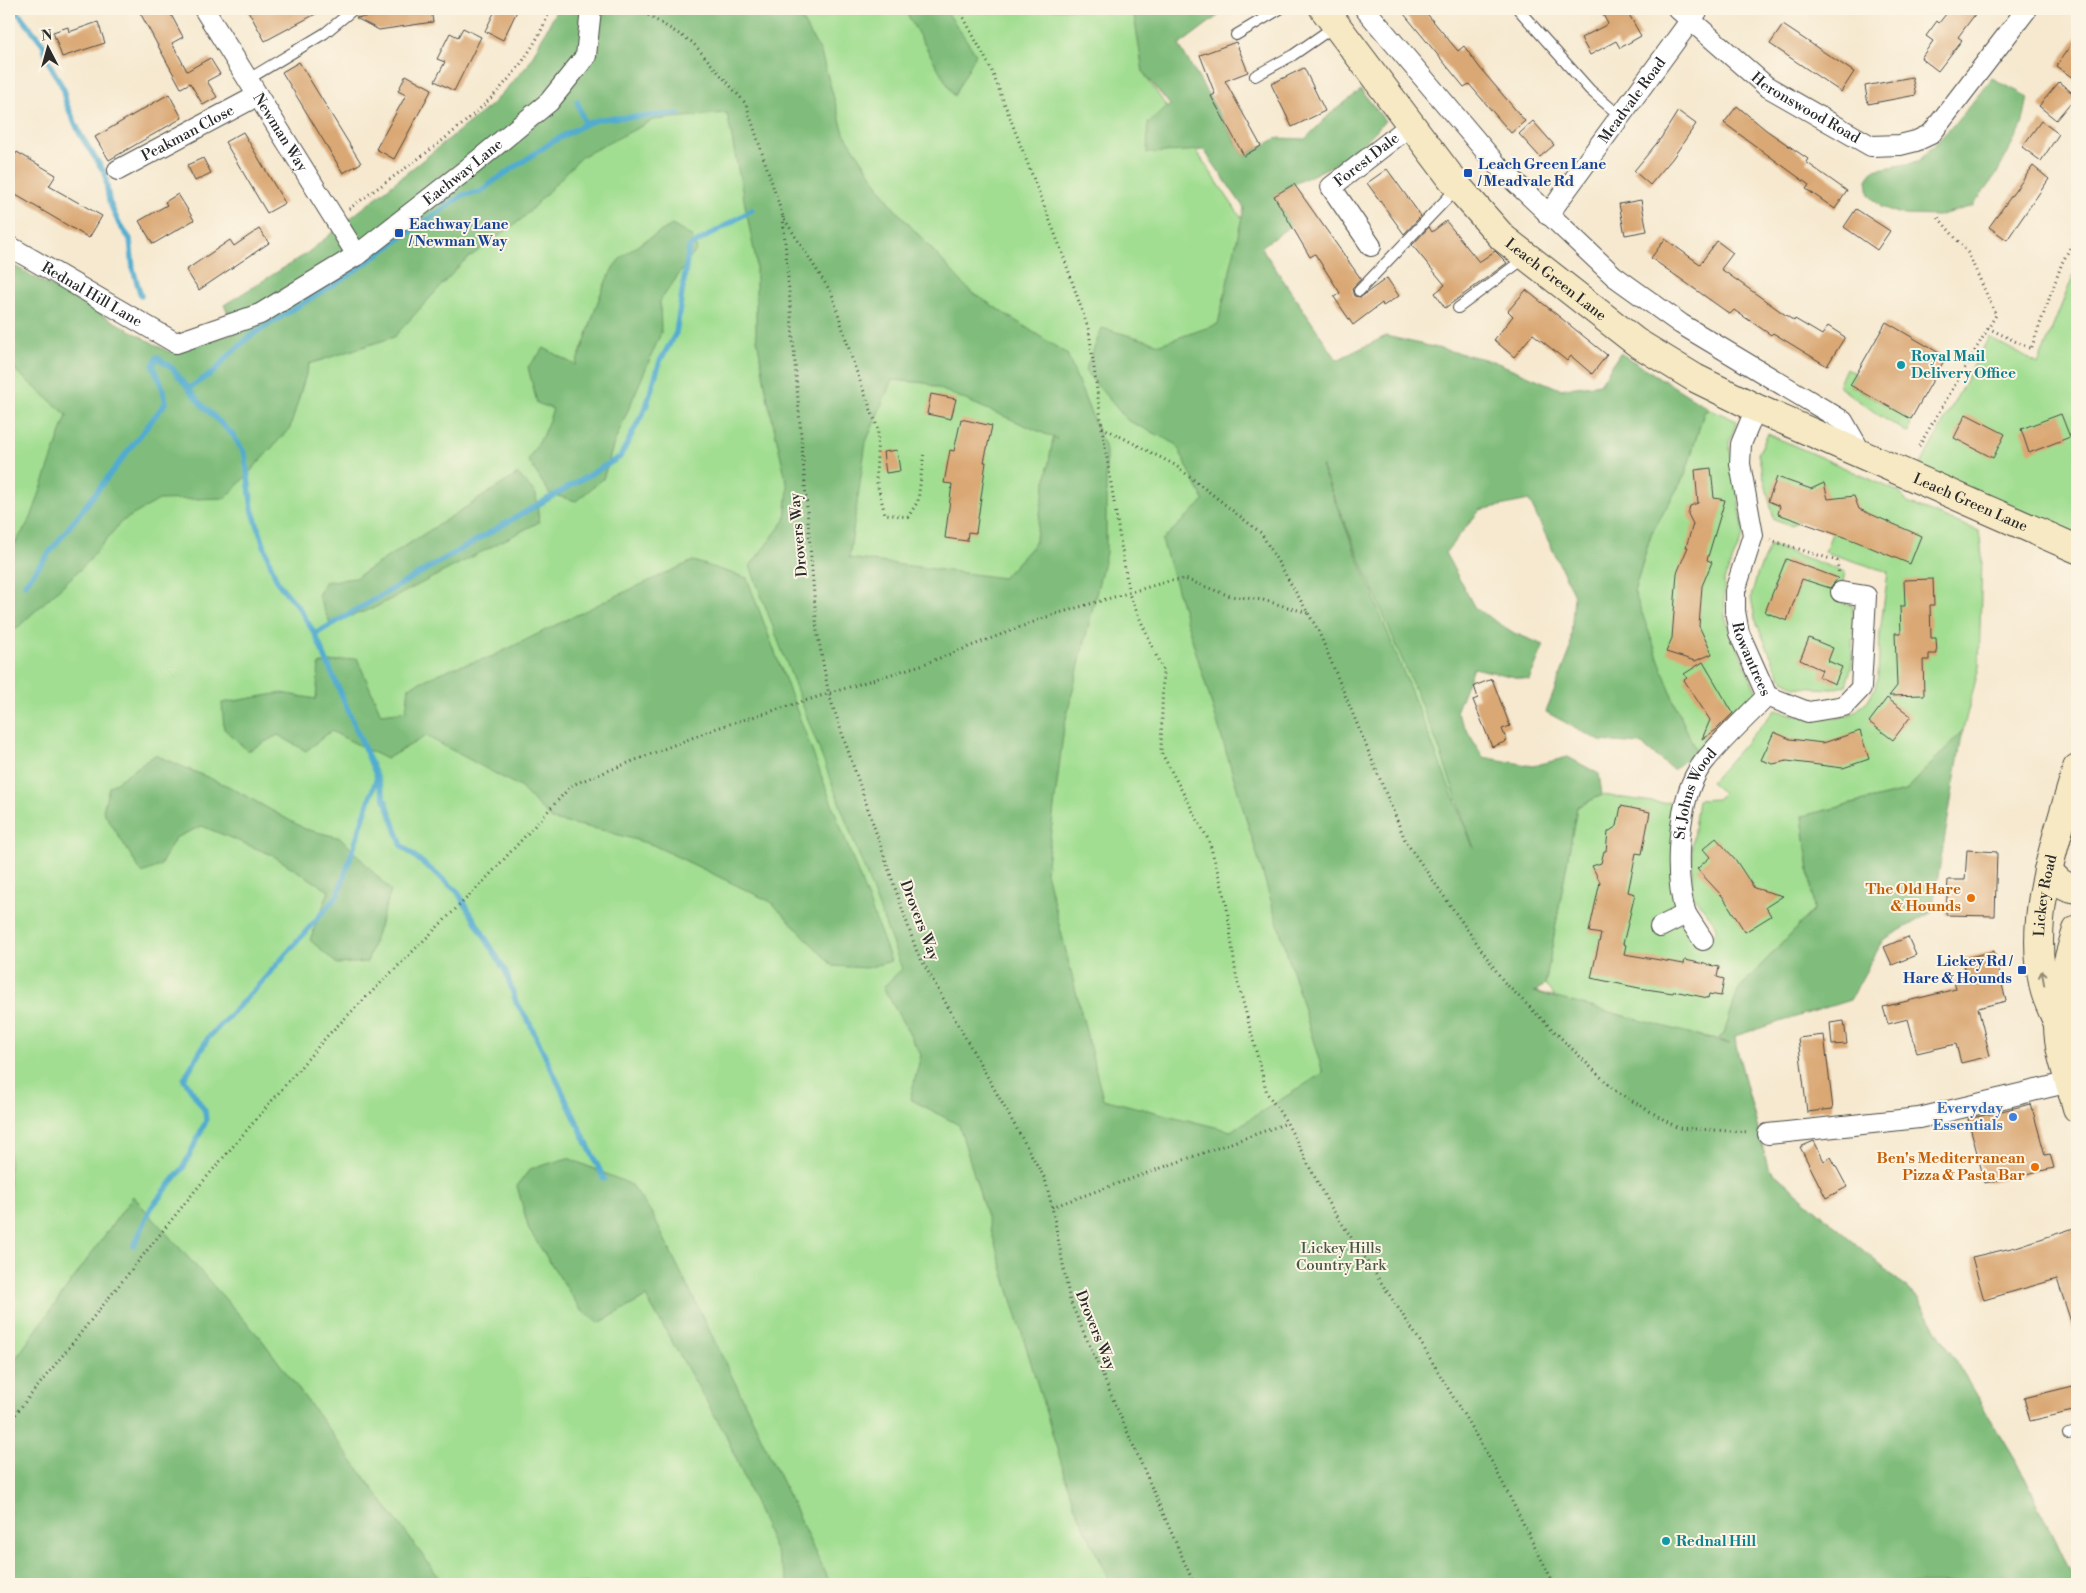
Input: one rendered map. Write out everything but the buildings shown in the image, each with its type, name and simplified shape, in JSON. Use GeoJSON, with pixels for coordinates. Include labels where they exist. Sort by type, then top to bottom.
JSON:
{"type":"FeatureCollection","features":[{"type":"Feature","properties":{"kind":"street","name":"Newman Way"},"geometry":{"type":"LineString","coordinates":[[204,9],[357,256]]}},
{"type":"Feature","properties":{"kind":"street","name":"Eachway Lane"},"geometry":{"type":"LineString","coordinates":[[176,344],[260,314],[357,256],[549,102],[586,56],[591,9]]}},
{"type":"Feature","properties":{"kind":"street"},"geometry":{"type":"LineString","coordinates":[[1365,9],[1497,165],[1614,276],[1681,324],[1843,421],[1863,456]]}},
{"type":"Feature","properties":{"kind":"street","name":"Heronswood Road"},"geometry":{"type":"LineString","coordinates":[[1689,12],[1766,86],[1872,146],[1900,145],[1916,141],[1931,134],[2027,9]]}},
{"type":"Feature","properties":{"kind":"street","name":"Meadvale Road"},"geometry":{"type":"LineString","coordinates":[[1548,215],[1620,116],[1689,12]]}},
{"type":"Feature","properties":{"kind":"street","name":"Leach Green Lane"},"geometry":{"type":"LineString","coordinates":[[1330,17],[1458,187],[1503,238],[1636,342],[1695,378],[1756,408],[2077,549]]}},
{"type":"Feature","properties":{"kind":"street","name":"Peakman Close"},"geometry":{"type":"LineString","coordinates":[[118,170],[252,88]]}},
{"type":"Feature","properties":{"kind":"street","name":"Forest Dale"},"geometry":{"type":"LineString","coordinates":[[1371,246],[1331,188],[1411,125]]}},
{"type":"Feature","properties":{"kind":"street","name":"Rednal Hill Lane"},"geometry":{"type":"LineString","coordinates":[[9,246],[176,344]]}},
{"type":"Feature","properties":{"kind":"street","name":"Rowantrees"},"geometry":{"type":"LineString","coordinates":[[1756,408],[1741,444],[1740,457],[1753,535],[1736,591],[1735,611],[1739,633],[1767,696],[1808,712],[1844,706],[1861,688],[1866,596],[1841,592]]}},
{"type":"Feature","properties":{"kind":"street","name":"St Johns Wood"},"geometry":{"type":"LineString","coordinates":[[1703,940],[1686,914],[1680,894],[1680,845],[1686,802],[1702,764],[1767,696]]}},
{"type":"Feature","properties":{"kind":"street","name":"Lickey Road"},"geometry":{"type":"LineString","coordinates":[[2077,768],[2040,905],[2038,942],[2045,990],[2058,1024],[2077,1108]]}},
{"type":"Feature","properties":{"kind":"street"},"geometry":{"type":"LineString","coordinates":[[2048,870],[2060,884],[2068,888],[2077,889]]}},
{"type":"Feature","properties":{"kind":"street"},"geometry":{"type":"LineString","coordinates":[[1660,927],[1686,914]]}},
{"type":"Feature","properties":{"kind":"street","name":"Lickey Road"},"geometry":{"type":"LineString","coordinates":[[2058,1024],[2062,990],[2077,930]]}},
{"type":"Feature","properties":{"kind":"street"},"geometry":{"type":"LineString","coordinates":[[1768,1134],[1919,1118],[2070,1082]]}},
{"type":"Feature","properties":{"kind":"lane"},"geometry":{"type":"LineString","coordinates":[[252,88],[354,9]]}},
{"type":"Feature","properties":{"kind":"lane"},"geometry":{"type":"LineString","coordinates":[[1236,35],[1280,9]]}},
{"type":"Feature","properties":{"kind":"lane"},"geometry":{"type":"LineString","coordinates":[[1518,9],[1590,90],[1620,116]]}},
{"type":"Feature","properties":{"kind":"lane"},"geometry":{"type":"LineString","coordinates":[[1255,76],[1293,55],[1330,17]]}},
{"type":"Feature","properties":{"kind":"lane"},"geometry":{"type":"LineString","coordinates":[[1359,291],[1458,187]]}},
{"type":"Feature","properties":{"kind":"lane"},"geometry":{"type":"LineString","coordinates":[[1458,308],[1526,257]]}},
{"type":"Feature","properties":{"kind":"path"},"geometry":{"type":"LineString","coordinates":[[335,220],[493,98],[523,63],[550,9]]}},
{"type":"Feature","properties":{"kind":"path"},"geometry":{"type":"LineString","coordinates":[[625,9],[638,9],[692,42],[746,104],[783,217],[832,294],[854,365],[878,429],[876,479],[885,514],[908,517],[918,501],[924,452]]}},
{"type":"Feature","properties":{"kind":"path"},"geometry":{"type":"LineString","coordinates":[[959,9],[991,69],[1065,261],[1089,331],[1102,427],[1129,594],[1163,671],[1161,752],[1209,841],[1226,901],[1236,975],[1267,1092],[1287,1122],[1328,1201],[1418,1338],[1493,1464],[1554,1584]]}},
{"type":"Feature","properties":{"kind":"path"},"geometry":{"type":"LineString","coordinates":[[1919,446],[1996,315],[1968,253],[1937,216]]}},
{"type":"Feature","properties":{"kind":"path","name":"Drovers Way"},"geometry":{"type":"LineString","coordinates":[[783,217],[817,631],[829,695],[917,952],[1045,1179],[1070,1301],[1194,1584]]}},
{"type":"Feature","properties":{"kind":"path"},"geometry":{"type":"LineString","coordinates":[[1988,328],[2031,350],[2062,263],[2077,235]]}},
{"type":"Feature","properties":{"kind":"path"},"geometry":{"type":"LineString","coordinates":[[1102,427],[1175,465],[1261,533],[1318,630],[1406,842],[1504,982],[1614,1090],[1678,1128],[1768,1134]]}},
{"type":"Feature","properties":{"kind":"path"},"geometry":{"type":"LineString","coordinates":[[1753,535],[1838,562],[1841,592]]}},
{"type":"Feature","properties":{"kind":"path"},"geometry":{"type":"LineString","coordinates":[[9,1422],[194,1192],[322,1042],[483,882],[572,785],[717,728],[829,695],[924,664],[1052,616],[1169,581],[1184,579],[1230,596],[1263,600],[1308,613]]}},
{"type":"Feature","properties":{"kind":"path"},"geometry":{"type":"LineString","coordinates":[[1052,1208],[1287,1122]]}},
{"type":"Feature","properties":{"kind":"green space","name":"Lickey Hills Country Park"},"geometry":{"type":"Polygon","coordinates":[[[557,9],[796,9],[821,53],[844,133],[893,207],[970,291],[1067,354],[1106,451],[1106,553],[1064,727],[1046,872],[1103,1099],[1231,1131],[1323,1073],[1162,540],[1204,501],[1176,444],[1127,420],[1085,371],[1102,328],[1160,344],[1218,324],[1244,208],[1204,150],[1147,153],[1148,123],[1170,105],[1143,72],[1133,9],[1227,9],[1179,45],[1244,156],[1277,138],[1305,139],[1331,113],[1361,90],[1385,121],[1352,156],[1294,184],[1274,196],[1292,225],[1261,247],[1337,360],[1386,336],[1493,361],[1560,389],[1600,384],[1620,353],[1710,409],[1704,412],[1685,475],[1651,534],[1634,591],[1675,704],[1696,751],[1673,770],[1641,744],[1600,741],[1546,712],[1570,651],[1574,595],[1529,500],[1480,510],[1445,553],[1475,608],[1514,633],[1544,645],[1529,680],[1473,668],[1456,712],[1483,757],[1533,766],[1568,757],[1599,774],[1602,795],[1577,807],[1545,985],[1534,992],[1730,1044],[1718,1039],[1724,1034],[1738,990],[1814,909],[1802,816],[1906,791],[1963,730],[1932,912],[1883,940],[1850,1000],[1735,1036],[1736,1046],[1768,1168],[1917,1297],[2025,1477],[2075,1584],[1110,1584],[1073,1502],[959,1125],[910,1099],[921,1055],[883,987],[902,969],[750,566],[785,520],[788,488],[768,401],[756,333],[756,261],[727,113],[653,120],[581,157],[523,218],[463,262],[394,337],[309,364],[290,428],[226,498],[159,500],[121,522],[87,563],[16,629],[9,631],[9,553],[31,518],[67,415],[16,371],[9,359],[9,263],[169,352],[238,332],[224,305],[306,254],[491,105],[528,65],[557,9]],[[892,380],[866,442],[849,558],[1003,578],[1035,543],[1053,438],[1057,439],[926,383],[892,380]],[[1321,466],[1474,849],[1438,745],[1321,466]]]}},
{"type":"Feature","properties":{"kind":"green space"},"geometry":{"type":"Polygon","coordinates":[[[610,9],[1227,9],[1143,72],[1337,360],[1438,745],[1482,868],[1534,991],[1555,997],[1545,985],[1577,807],[1602,795],[1660,803],[1680,801],[1677,894],[1673,906],[1663,916],[1708,936],[1717,931],[1716,925],[1692,894],[1692,845],[1698,800],[1717,799],[1723,794],[1711,782],[1775,710],[1809,718],[1838,718],[1854,713],[1868,700],[1875,688],[1878,675],[1880,633],[1888,572],[1825,552],[1833,530],[1802,519],[1791,526],[1774,520],[1758,454],[1768,434],[1899,492],[1908,503],[1979,531],[1982,555],[1979,667],[1963,730],[1906,791],[1802,816],[1814,909],[1738,990],[1724,1034],[1718,1039],[1697,1035],[1736,1046],[1768,1168],[1917,1297],[2025,1477],[2075,1584],[9,1584],[9,313],[179,403],[610,9]]]}},
{"type":"Feature","properties":{"kind":"green space"},"geometry":{"type":"Polygon","coordinates":[[[904,9],[945,9],[976,54],[954,96],[904,9]]]}},
{"type":"Feature","properties":{"kind":"green space"},"geometry":{"type":"Polygon","coordinates":[[[1992,78],[2028,97],[2022,126],[1997,173],[1973,206],[1937,216],[1904,215],[1881,207],[1869,195],[1867,180],[1873,170],[1918,162],[1958,120],[1992,78]]]}},
{"type":"Feature","properties":{"kind":"green space"},"geometry":{"type":"Polygon","coordinates":[[[672,225],[691,236],[697,249],[660,301],[661,333],[614,443],[603,479],[576,501],[550,494],[528,460],[544,433],[553,409],[537,403],[528,367],[544,348],[575,365],[613,268],[631,250],[672,225]]]}},
{"type":"Feature","properties":{"kind":"green space"},"geometry":{"type":"Polygon","coordinates":[[[2077,266],[2077,535],[1919,468],[1989,337],[2038,364],[2077,266]]]}},
{"type":"Feature","properties":{"kind":"green space"},"geometry":{"type":"Polygon","coordinates":[[[1846,368],[1856,374],[1850,385],[1911,419],[1909,433],[1880,416],[1838,386],[1846,368]]]}},
{"type":"Feature","properties":{"kind":"green space"},"geometry":{"type":"Polygon","coordinates":[[[1710,409],[1737,421],[1729,443],[1744,534],[1724,580],[1725,617],[1758,696],[1696,767],[1658,731],[1634,592],[1651,534],[1685,475],[1704,412],[1710,409]]]}},
{"type":"Feature","properties":{"kind":"green space"},"geometry":{"type":"Polygon","coordinates":[[[518,474],[536,494],[539,522],[372,609],[330,623],[318,596],[324,582],[355,578],[518,474]]]}},
{"type":"Feature","properties":{"kind":"green space"},"geometry":{"type":"Polygon","coordinates":[[[1770,545],[1845,572],[1839,601],[1853,606],[1852,665],[1846,685],[1833,689],[1795,687],[1780,677],[1755,619],[1751,597],[1757,575],[1770,545]]]}},
{"type":"Feature","properties":{"kind":"green space"},"geometry":{"type":"Polygon","coordinates":[[[693,561],[747,578],[891,961],[867,968],[833,966],[771,902],[653,845],[602,830],[552,820],[520,787],[426,736],[386,759],[331,731],[306,751],[278,735],[248,751],[224,729],[222,703],[282,693],[316,699],[319,664],[357,658],[381,714],[406,711],[409,687],[449,669],[491,657],[605,601],[693,561]]]}},
{"type":"Feature","properties":{"kind":"green space"},"geometry":{"type":"Polygon","coordinates":[[[155,755],[228,786],[305,829],[341,838],[391,891],[367,962],[337,964],[310,940],[329,891],[272,855],[202,826],[175,838],[160,866],[142,873],[103,811],[109,787],[155,755]]]}},
{"type":"Feature","properties":{"kind":"green space"},"geometry":{"type":"Polygon","coordinates":[[[568,1158],[630,1184],[651,1212],[746,1405],[830,1584],[789,1584],[726,1435],[646,1297],[599,1323],[581,1310],[529,1230],[517,1186],[530,1169],[568,1158]]]}},
{"type":"Feature","properties":{"kind":"green space"},"geometry":{"type":"Polygon","coordinates":[[[133,1196],[262,1340],[444,1584],[9,1584],[9,1368],[133,1196]]]}},
{"type":"Feature","properties":{"kind":"waterway"},"geometry":{"type":"LineString","coordinates":[[15,9],[43,44],[48,61],[64,90],[66,103],[81,136],[105,173],[109,201],[119,224],[130,239],[133,269],[141,296]]}},
{"type":"Feature","properties":{"kind":"waterway"},"geometry":{"type":"LineString","coordinates":[[577,101],[585,124]]}},
{"type":"Feature","properties":{"kind":"waterway"},"geometry":{"type":"LineString","coordinates":[[189,388],[214,372],[249,337],[350,274],[463,195],[481,192],[491,183],[552,142],[585,124],[600,119],[679,114]]}},
{"type":"Feature","properties":{"kind":"waterway"},"geometry":{"type":"LineString","coordinates":[[315,634],[620,457],[646,407],[660,361],[676,333],[689,247],[752,210]]}},
{"type":"Feature","properties":{"kind":"waterway"},"geometry":{"type":"LineString","coordinates":[[25,584],[166,402],[161,383],[153,366],[157,357],[172,368],[201,404],[233,435],[245,454],[252,509],[278,583],[299,608],[315,634],[377,777],[402,846],[457,891],[506,972],[516,1002],[529,1022],[604,1179]]}},
{"type":"Feature","properties":{"kind":"waterway"},"geometry":{"type":"LineString","coordinates":[[134,1246],[151,1208],[183,1168],[206,1121],[205,1111],[184,1079],[208,1038],[258,986],[338,895],[377,777]]}},
{"type":"Feature","properties":{"kind":"place","name":"Leach Green Lane / Meadvale Rd"},"geometry":{"type":"Point","coordinates":[1468,173]}},
{"type":"Feature","properties":{"kind":"place","name":"Eachway Lane / Newman Way"},"geometry":{"type":"Point","coordinates":[399,233]}},
{"type":"Feature","properties":{"kind":"place","name":"Royal Mail Delivery Office"},"geometry":{"type":"Point","coordinates":[1901,365]}},
{"type":"Feature","properties":{"kind":"place","name":"The Old Hare & Hounds"},"geometry":{"type":"Point","coordinates":[1971,898]}},
{"type":"Feature","properties":{"kind":"place","name":"Lickey Rd / Hare & Hounds"},"geometry":{"type":"Point","coordinates":[2022,970]}},
{"type":"Feature","properties":{"kind":"place","name":"Everyday Essentials"},"geometry":{"type":"Point","coordinates":[2013,1117]}},
{"type":"Feature","properties":{"kind":"place","name":"Ben's Mediterranean Pizza & Pasta Bar"},"geometry":{"type":"Point","coordinates":[2035,1167]}},
{"type":"Feature","properties":{"kind":"place","name":"Rednal Hill"},"geometry":{"type":"Point","coordinates":[1666,1541]}}]}
